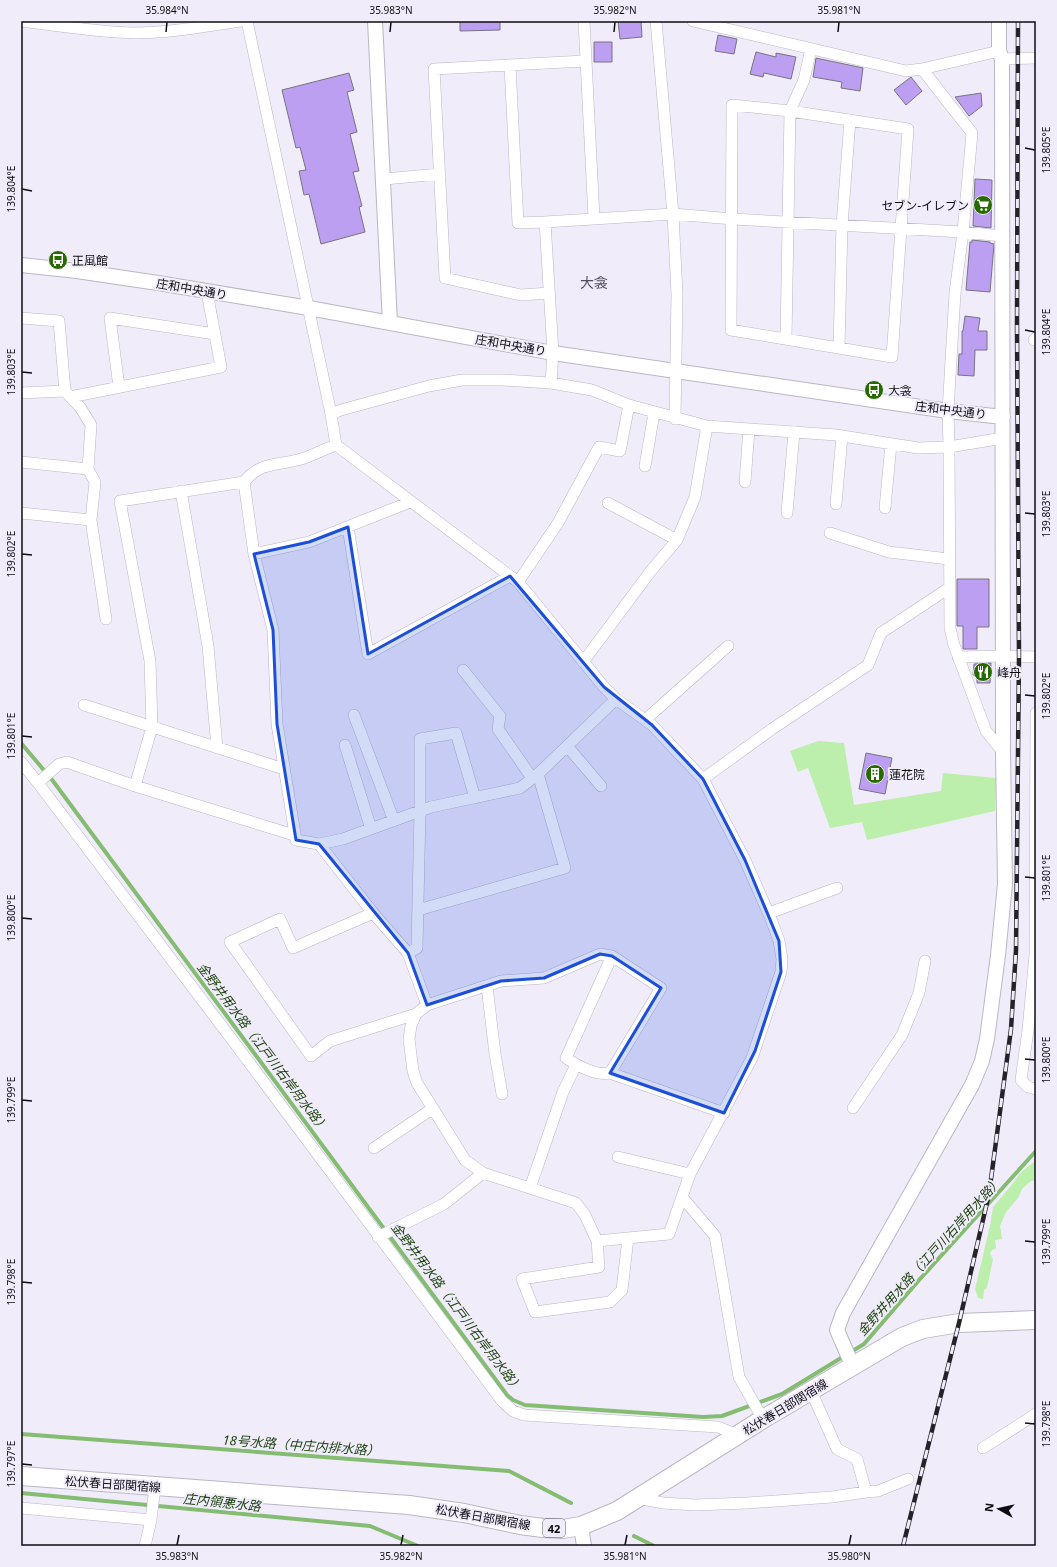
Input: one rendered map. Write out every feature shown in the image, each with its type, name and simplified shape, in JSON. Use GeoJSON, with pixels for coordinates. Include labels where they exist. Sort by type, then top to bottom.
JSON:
{"type":"FeatureCollection","features":[{"type":"Feature","properties":{"kind":"main road","name":"松伏春日部関宿線"},"geometry":{"type":"LineString","coordinates":[[21,1476],[409,1505],[464,1513],[520,1525],[563,1529],[581,1526],[606,1516],[763,1419],[902,1337],[923,1329],[959,1323],[1036,1320]]}},
{"type":"Feature","properties":{"kind":"street"},"geometry":{"type":"LineString","coordinates":[[21,21],[72,28],[135,33],[188,29],[242,21]]}},
{"type":"Feature","properties":{"kind":"street"},"geometry":{"type":"LineString","coordinates":[[247,21],[309,308],[336,444],[410,502],[514,579],[604,687],[616,699],[645,720],[672,744],[703,779],[745,860],[779,941],[782,959],[782,972],[753,1055],[724,1113],[690,1174],[669,1234],[596,1241]]}},
{"type":"Feature","properties":{"kind":"street"},"geometry":{"type":"LineString","coordinates":[[375,21],[390,323]]}},
{"type":"Feature","properties":{"kind":"street"},"geometry":{"type":"LineString","coordinates":[[584,21],[594,218]]}},
{"type":"Feature","properties":{"kind":"street"},"geometry":{"type":"LineString","coordinates":[[656,21],[673,214],[677,294],[675,419]]}},
{"type":"Feature","properties":{"kind":"street"},"geometry":{"type":"LineString","coordinates":[[694,21],[906,70],[922,69],[1000,55],[1036,58]]}},
{"type":"Feature","properties":{"kind":"street"},"geometry":{"type":"LineString","coordinates":[[853,1366],[837,1330],[843,1313],[972,1085],[982,1061],[987,1040],[993,998],[1005,884],[1003,752],[1002,236],[1000,55],[998,21]]}},
{"type":"Feature","properties":{"kind":"street"},"geometry":{"type":"LineString","coordinates":[[786,339],[790,111],[804,80],[811,49]]}},
{"type":"Feature","properties":{"kind":"street"},"geometry":{"type":"LineString","coordinates":[[549,293],[520,295],[445,278],[434,69],[585,62]]}},
{"type":"Feature","properties":{"kind":"street"},"geometry":{"type":"LineString","coordinates":[[510,66],[518,224],[673,214],[733,219],[963,232],[1002,236]]}},
{"type":"Feature","properties":{"kind":"street"},"geometry":{"type":"LineString","coordinates":[[922,69],[972,133],[963,232],[955,293],[948,411],[950,628],[958,657],[986,730],[1003,752]]}},
{"type":"Feature","properties":{"kind":"street"},"geometry":{"type":"LineString","coordinates":[[732,105],[790,111],[908,130],[892,357],[731,330],[733,219],[732,105]]}},
{"type":"Feature","properties":{"kind":"street"},"geometry":{"type":"LineString","coordinates":[[839,348],[842,225],[850,120]]}},
{"type":"Feature","properties":{"kind":"street"},"geometry":{"type":"LineString","coordinates":[[384,179],[440,174]]}},
{"type":"Feature","properties":{"kind":"street"},"geometry":{"type":"LineString","coordinates":[[545,222],[553,353],[551,383]]}},
{"type":"Feature","properties":{"kind":"street","name":"庄和中央通り"},"geometry":{"type":"LineString","coordinates":[[21,266],[84,272],[309,308],[553,353],[948,411],[1003,417]]}},
{"type":"Feature","properties":{"kind":"street"},"geometry":{"type":"LineString","coordinates":[[21,393],[68,394],[119,387],[221,368],[207,292]]}},
{"type":"Feature","properties":{"kind":"street"},"geometry":{"type":"LineString","coordinates":[[21,318],[59,321],[68,394],[80,407],[91,425],[88,469],[96,482],[91,520],[106,620]]}},
{"type":"Feature","properties":{"kind":"street"},"geometry":{"type":"LineString","coordinates":[[119,387],[110,318],[215,334]]}},
{"type":"Feature","properties":{"kind":"street"},"geometry":{"type":"LineString","coordinates":[[331,414],[429,386],[462,380],[502,380],[551,383],[592,390],[654,413],[706,426],[842,436],[918,448],[949,446],[1003,438]]}},
{"type":"Feature","properties":{"kind":"street"},"geometry":{"type":"LineString","coordinates":[[348,526],[368,654],[514,579],[558,523],[599,447],[620,451],[629,405]]}},
{"type":"Feature","properties":{"kind":"street"},"geometry":{"type":"LineString","coordinates":[[645,466],[654,413]]}},
{"type":"Feature","properties":{"kind":"street"},"geometry":{"type":"LineString","coordinates":[[583,662],[650,572],[677,540],[695,497],[706,426]]}},
{"type":"Feature","properties":{"kind":"street"},"geometry":{"type":"LineString","coordinates":[[746,482],[749,429]]}},
{"type":"Feature","properties":{"kind":"street"},"geometry":{"type":"LineString","coordinates":[[787,513],[794,432]]}},
{"type":"Feature","properties":{"kind":"street"},"geometry":{"type":"LineString","coordinates":[[836,504],[842,436]]}},
{"type":"Feature","properties":{"kind":"street"},"geometry":{"type":"LineString","coordinates":[[135,786],[152,727],[150,661],[120,500],[244,482],[258,469],[301,459],[336,444]]}},
{"type":"Feature","properties":{"kind":"street"},"geometry":{"type":"LineString","coordinates":[[885,508],[891,444]]}},
{"type":"Feature","properties":{"kind":"street"},"geometry":{"type":"LineString","coordinates":[[21,462],[88,469]]}},
{"type":"Feature","properties":{"kind":"street"},"geometry":{"type":"LineString","coordinates":[[244,482],[254,554],[273,630],[277,724],[296,840],[319,844],[343,839],[431,807],[520,788],[535,776],[616,699]]}},
{"type":"Feature","properties":{"kind":"street"},"geometry":{"type":"LineString","coordinates":[[181,491],[208,646],[217,748]]}},
{"type":"Feature","properties":{"kind":"street"},"geometry":{"type":"LineString","coordinates":[[254,554],[309,542],[410,502]]}},
{"type":"Feature","properties":{"kind":"street"},"geometry":{"type":"LineString","coordinates":[[608,503],[677,540]]}},
{"type":"Feature","properties":{"kind":"street"},"geometry":{"type":"LineString","coordinates":[[21,514],[91,520]]}},
{"type":"Feature","properties":{"kind":"street"},"geometry":{"type":"LineString","coordinates":[[830,533],[889,552],[949,559]]}},
{"type":"Feature","properties":{"kind":"street"},"geometry":{"type":"LineString","coordinates":[[703,779],[772,729],[868,664],[881,633],[949,588]]}},
{"type":"Feature","properties":{"kind":"street"},"geometry":{"type":"LineString","coordinates":[[645,720],[728,646]]}},
{"type":"Feature","properties":{"kind":"street"},"geometry":{"type":"LineString","coordinates":[[958,657],[1036,657]]}},
{"type":"Feature","properties":{"kind":"street"},"geometry":{"type":"LineString","coordinates":[[418,910],[565,868],[535,776],[498,729],[500,716],[463,670]]}},
{"type":"Feature","properties":{"kind":"street"},"geometry":{"type":"LineString","coordinates":[[84,705],[284,769]]}},
{"type":"Feature","properties":{"kind":"street"},"geometry":{"type":"LineString","coordinates":[[1036,713],[1035,955],[1028,1030],[1021,1080],[1028,1087],[1036,1089]]}},
{"type":"Feature","properties":{"kind":"street"},"geometry":{"type":"LineString","coordinates":[[354,715],[394,821]]}},
{"type":"Feature","properties":{"kind":"street"},"geometry":{"type":"LineString","coordinates":[[408,953],[417,948],[420,740],[456,734],[475,798]]}},
{"type":"Feature","properties":{"kind":"street"},"geometry":{"type":"LineString","coordinates":[[345,745],[371,829]]}},
{"type":"Feature","properties":{"kind":"street"},"geometry":{"type":"LineString","coordinates":[[567,746],[601,786]]}},
{"type":"Feature","properties":{"kind":"street"},"geometry":{"type":"LineString","coordinates":[[21,762],[230,1037],[502,1401],[513,1411],[524,1415],[718,1427],[738,1435]]}},
{"type":"Feature","properties":{"kind":"street"},"geometry":{"type":"LineString","coordinates":[[38,783],[59,764],[67,762],[135,786],[294,835]]}},
{"type":"Feature","properties":{"kind":"street"},"geometry":{"type":"LineString","coordinates":[[319,844],[373,913],[408,953],[427,1005]]}},
{"type":"Feature","properties":{"kind":"street"},"geometry":{"type":"LineString","coordinates":[[768,913],[838,888]]}},
{"type":"Feature","properties":{"kind":"street"},"geometry":{"type":"LineString","coordinates":[[373,913],[293,948],[280,919],[230,942],[310,1056],[330,1042],[416,1014],[427,1005],[501,981],[544,978],[600,954],[612,956],[661,988],[610,1074]]}},
{"type":"Feature","properties":{"kind":"street"},"geometry":{"type":"LineString","coordinates":[[612,956],[566,1058],[576,1065],[604,1074],[610,1074],[724,1113]]}},
{"type":"Feature","properties":{"kind":"street"},"geometry":{"type":"LineString","coordinates":[[853,1108],[902,1035],[919,993],[924,961]]}},
{"type":"Feature","properties":{"kind":"street"},"geometry":{"type":"LineString","coordinates":[[487,986],[495,1054],[502,1094]]}},
{"type":"Feature","properties":{"kind":"street"},"geometry":{"type":"LineString","coordinates":[[416,1014],[411,1026],[409,1039],[412,1064],[417,1083],[465,1160],[483,1173],[576,1203],[585,1215],[596,1241],[599,1267],[522,1279],[535,1312],[610,1302],[622,1290],[628,1238]]}},
{"type":"Feature","properties":{"kind":"street"},"geometry":{"type":"LineString","coordinates":[[530,1188],[563,1092],[576,1065]]}},
{"type":"Feature","properties":{"kind":"street"},"geometry":{"type":"LineString","coordinates":[[374,1148],[432,1109]]}},
{"type":"Feature","properties":{"kind":"street"},"geometry":{"type":"LineString","coordinates":[[618,1157],[690,1174]]}},
{"type":"Feature","properties":{"kind":"street"},"geometry":{"type":"LineString","coordinates":[[378,1237],[444,1204],[483,1173]]}},
{"type":"Feature","properties":{"kind":"street"},"geometry":{"type":"LineString","coordinates":[[682,1197],[715,1236],[739,1377],[763,1419]]}},
{"type":"Feature","properties":{"kind":"street"},"geometry":{"type":"LineString","coordinates":[[811,1391],[837,1449],[857,1459],[866,1492]]}},
{"type":"Feature","properties":{"kind":"street"},"geometry":{"type":"LineString","coordinates":[[983,1448],[1036,1414]]}},
{"type":"Feature","properties":{"kind":"street"},"geometry":{"type":"LineString","coordinates":[[637,1498],[663,1503],[695,1505],[747,1503],[878,1492],[908,1479]]}},
{"type":"Feature","properties":{"kind":"street"},"geometry":{"type":"LineString","coordinates":[[145,1546],[152,1520],[154,1487]]}},
{"type":"Feature","properties":{"kind":"street"},"geometry":{"type":"LineString","coordinates":[[21,1508],[152,1520]]}},
{"type":"Feature","properties":{"kind":"street"},"geometry":{"type":"LineString","coordinates":[[581,1526],[584,1546]]}},
{"type":"Feature","properties":{"kind":"highlighted area"},"geometry":{"type":"Polygon","coordinates":[[[348,527],[368,654],[510,576],[604,687],[652,725],[703,779],[745,860],[779,941],[781,972],[755,1051],[724,1113],[610,1073],[661,988],[612,956],[600,954],[544,978],[501,981],[427,1005],[408,953],[319,844],[296,840],[277,724],[273,630],[254,554],[309,542],[348,527]]]}},
{"type":"Feature","properties":{"kind":"green space"},"geometry":{"type":"Polygon","coordinates":[[[818,741],[844,743],[854,805],[941,791],[943,773],[996,778],[995,811],[867,840],[862,822],[830,828],[808,768],[798,772],[790,751],[818,741]]]}},
{"type":"Feature","properties":{"kind":"green space"},"geometry":{"type":"Polygon","coordinates":[[[1036,1160],[1036,1180],[1031,1181],[1022,1189],[1018,1198],[1006,1212],[1000,1226],[1002,1239],[995,1240],[996,1248],[991,1251],[990,1254],[993,1259],[987,1288],[984,1290],[983,1299],[978,1298],[975,1289],[993,1207],[1019,1174],[1036,1160]]]}},
{"type":"Feature","properties":{"kind":"building"},"geometry":{"type":"Polygon","coordinates":[[[460,21],[500,21],[500,30],[460,31],[460,21]]]}},
{"type":"Feature","properties":{"kind":"building"},"geometry":{"type":"Polygon","coordinates":[[[618,21],[641,21],[642,37],[620,39],[618,21]]]}},
{"type":"Feature","properties":{"kind":"building"},"geometry":{"type":"Polygon","coordinates":[[[718,35],[737,39],[734,54],[715,51],[718,35]]]}},
{"type":"Feature","properties":{"kind":"building"},"geometry":{"type":"Polygon","coordinates":[[[594,42],[612,42],[612,62],[594,62],[594,42]]]}},
{"type":"Feature","properties":{"kind":"building"},"geometry":{"type":"Polygon","coordinates":[[[756,52],[776,57],[776,53],[796,57],[791,79],[764,73],[763,77],[750,74],[756,52]]]}},
{"type":"Feature","properties":{"kind":"building"},"geometry":{"type":"Polygon","coordinates":[[[816,58],[863,68],[860,91],[841,88],[842,82],[813,77],[816,58]]]}},
{"type":"Feature","properties":{"kind":"building"},"geometry":{"type":"Polygon","coordinates":[[[349,73],[354,90],[347,92],[357,132],[350,134],[359,171],[353,172],[362,206],[359,207],[365,232],[321,244],[309,194],[304,195],[299,171],[306,170],[300,147],[296,148],[282,90],[349,73]]]}},
{"type":"Feature","properties":{"kind":"building"},"geometry":{"type":"Polygon","coordinates":[[[911,77],[922,91],[906,105],[894,90],[911,77]]]}},
{"type":"Feature","properties":{"kind":"building"},"geometry":{"type":"Polygon","coordinates":[[[981,93],[982,106],[969,116],[955,97],[981,93]]]}},
{"type":"Feature","properties":{"kind":"building"},"geometry":{"type":"Polygon","coordinates":[[[975,179],[992,180],[991,228],[973,226],[975,179]]]}},
{"type":"Feature","properties":{"kind":"building"},"geometry":{"type":"Polygon","coordinates":[[[972,240],[990,242],[994,244],[990,292],[966,290],[970,242],[972,242],[972,240]]]}},
{"type":"Feature","properties":{"kind":"building"},"geometry":{"type":"Polygon","coordinates":[[[965,316],[980,318],[978,331],[987,331],[987,350],[975,350],[974,376],[958,375],[959,354],[962,354],[962,331],[965,316]]]}},
{"type":"Feature","properties":{"kind":"building"},"geometry":{"type":"Polygon","coordinates":[[[957,579],[989,579],[989,627],[977,627],[977,649],[963,649],[963,626],[957,626],[957,579]]]}},
{"type":"Feature","properties":{"kind":"building"},"geometry":{"type":"Polygon","coordinates":[[[991,663],[990,683],[977,683],[977,676],[973,675],[974,664],[991,663]]]}},
{"type":"Feature","properties":{"kind":"building","name":"蓮花院"},"geometry":{"type":"Polygon","coordinates":[[[866,753],[892,758],[885,794],[859,789],[866,753]]]}},
{"type":"Feature","properties":{"kind":"waterway","name":"金野井用水路（江戸川右岸用水路）"},"geometry":{"type":"LineString","coordinates":[[21,743],[53,781],[507,1395],[513,1400],[525,1405],[703,1417],[722,1416],[782,1394],[864,1344],[920,1279],[1036,1151]]}},
{"type":"Feature","properties":{"kind":"waterway","name":"18号水路（中庄内排水路）"},"geometry":{"type":"LineString","coordinates":[[21,1434],[509,1471],[571,1503]]}},
{"type":"Feature","properties":{"kind":"waterway","name":"庄内領悪水路"},"geometry":{"type":"LineString","coordinates":[[21,1493],[370,1526],[418,1546]]}},
{"type":"Feature","properties":{"kind":"waterway","name":"18号水路（中庄内排水路）"},"geometry":{"type":"LineString","coordinates":[[634,1536],[654,1546]]}},
{"type":"Feature","properties":{"kind":"railway"},"geometry":{"type":"LineString","coordinates":[[903,1546],[959,1323],[989,1194],[1011,1029],[1016,950],[1019,656],[1017,326],[1018,21]]}},
{"type":"Feature","properties":{"kind":"place","name":"セブン-イレブン"},"geometry":{"type":"Point","coordinates":[983,205]}},
{"type":"Feature","properties":{"kind":"place","name":"正風館"},"geometry":{"type":"Point","coordinates":[58,260]}},
{"type":"Feature","properties":{"kind":"place","name":"大衾"},"geometry":{"type":"Point","coordinates":[874,390]}},
{"type":"Feature","properties":{"kind":"place","name":"峰舟"},"geometry":{"type":"Point","coordinates":[983,672]}},
{"type":"Feature","properties":{"kind":"place","name":"蓮花院"},"geometry":{"type":"Point","coordinates":[875,774]}},
{"type":"Feature","properties":{"kind":"district","name":"大衾"},"geometry":{"type":"Point","coordinates":[594,282]}}]}
